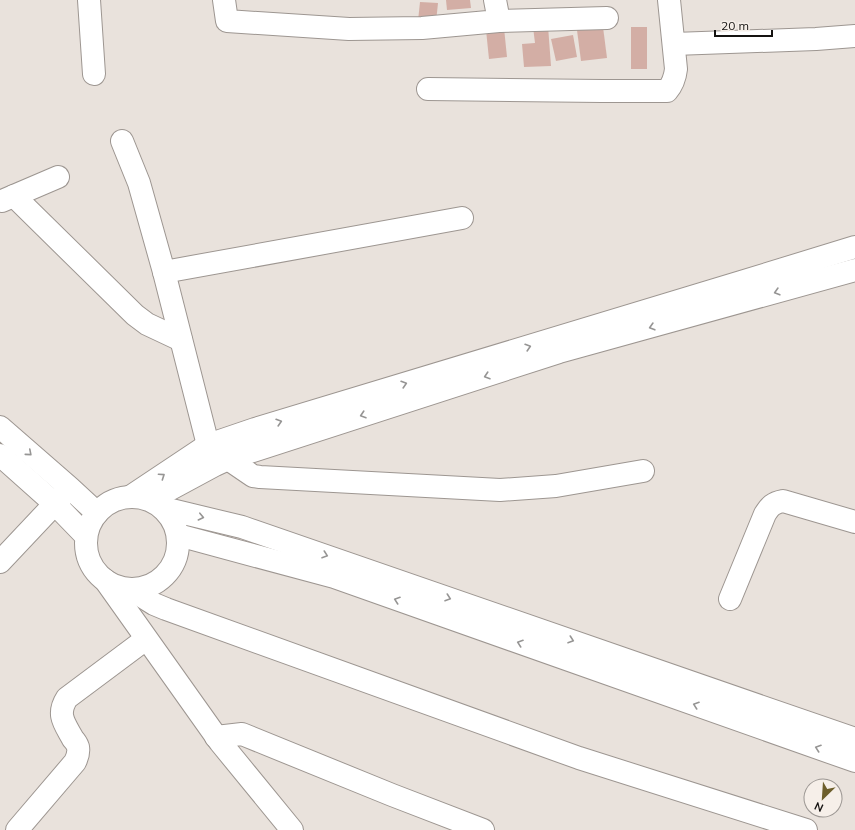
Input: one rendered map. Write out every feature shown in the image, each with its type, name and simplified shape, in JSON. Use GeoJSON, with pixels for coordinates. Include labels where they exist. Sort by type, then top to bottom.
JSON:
{"type":"FeatureCollection","features":[{"type":"Feature","properties":{"kind":"street"},"geometry":{"type":"LineString","coordinates":[[89,0],[94,74]]}},
{"type":"Feature","properties":{"kind":"street"},"geometry":{"type":"LineString","coordinates":[[224,0],[227,20],[349,29],[422,28],[497,10],[607,18]]}},
{"type":"Feature","properties":{"kind":"street"},"geometry":{"type":"LineString","coordinates":[[428,89],[602,91],[667,90],[672,85],[676,69],[669,0]]}},
{"type":"Feature","properties":{"kind":"street"},"geometry":{"type":"LineString","coordinates":[[674,44],[816,39],[855,36]]}},
{"type":"Feature","properties":{"kind":"street"},"geometry":{"type":"LineString","coordinates":[[122,141],[139,183],[164,272],[208,445]]}},
{"type":"Feature","properties":{"kind":"street"},"geometry":{"type":"LineString","coordinates":[[58,177],[7,199],[135,315],[147,324],[181,340]]}},
{"type":"Feature","properties":{"kind":"street"},"geometry":{"type":"LineString","coordinates":[[164,272],[462,218]]}},
{"type":"Feature","properties":{"kind":"street"},"geometry":{"type":"LineString","coordinates":[[148,502],[228,459],[798,275],[855,246]]}},
{"type":"Feature","properties":{"kind":"street"},"geometry":{"type":"LineString","coordinates":[[148,502],[208,445],[255,429],[798,275],[855,270]]}},
{"type":"Feature","properties":{"kind":"street"},"geometry":{"type":"LineString","coordinates":[[0,427],[97,513]]}},
{"type":"Feature","properties":{"kind":"street"},"geometry":{"type":"LineString","coordinates":[[0,455],[55,504],[86,536]]}},
{"type":"Feature","properties":{"kind":"street"},"geometry":{"type":"LineString","coordinates":[[228,459],[254,476],[260,478],[500,490],[556,486],[643,471]]}},
{"type":"Feature","properties":{"kind":"street"},"geometry":{"type":"LineString","coordinates":[[0,562],[70,488]]}},
{"type":"Feature","properties":{"kind":"street"},"geometry":{"type":"LineString","coordinates":[[148,502],[173,520],[178,534],[179,550],[174,564],[165,576],[153,585],[138,590],[123,589],[108,583],[96,573],[89,560],[85,544],[87,529],[94,516],[106,505],[119,498],[148,502],[242,527],[855,739]]}},
{"type":"Feature","properties":{"kind":"street"},"geometry":{"type":"LineString","coordinates":[[730,598],[764,514],[776,502],[783,501],[855,522]]}},
{"type":"Feature","properties":{"kind":"street"},"geometry":{"type":"LineString","coordinates":[[178,534],[334,577],[855,761]]}},
{"type":"Feature","properties":{"kind":"street"},"geometry":{"type":"LineString","coordinates":[[105,580],[220,742],[292,830]]}},
{"type":"Feature","properties":{"kind":"street"},"geometry":{"type":"LineString","coordinates":[[130,589],[154,604],[166,609],[579,758],[806,830]]}},
{"type":"Feature","properties":{"kind":"street"},"geometry":{"type":"LineString","coordinates":[[17,830],[75,762],[78,755],[78,748],[62,720],[61,712],[67,698],[146,639]]}},
{"type":"Feature","properties":{"kind":"street"},"geometry":{"type":"LineString","coordinates":[[216,736],[242,734],[483,830]]}},
{"type":"Feature","properties":{"kind":"building"},"geometry":{"type":"Polygon","coordinates":[[[446,0],[470,0],[471,8],[447,10],[446,0]]]}},
{"type":"Feature","properties":{"kind":"building"},"geometry":{"type":"Polygon","coordinates":[[[420,2],[438,3],[436,22],[418,21],[420,2]]]}},
{"type":"Feature","properties":{"kind":"building"},"geometry":{"type":"Polygon","coordinates":[[[548,26],[551,66],[524,67],[522,44],[535,43],[533,27],[548,26]]]}},
{"type":"Feature","properties":{"kind":"building"},"geometry":{"type":"Polygon","coordinates":[[[603,27],[607,58],[581,61],[577,30],[603,27]]]}},
{"type":"Feature","properties":{"kind":"building"},"geometry":{"type":"Polygon","coordinates":[[[631,27],[647,27],[647,69],[631,69],[631,27]]]}},
{"type":"Feature","properties":{"kind":"building"},"geometry":{"type":"Polygon","coordinates":[[[504,28],[507,57],[489,59],[486,30],[504,28]]]}},
{"type":"Feature","properties":{"kind":"building"},"geometry":{"type":"Polygon","coordinates":[[[573,35],[577,57],[556,61],[551,39],[573,35]]]}}]}
